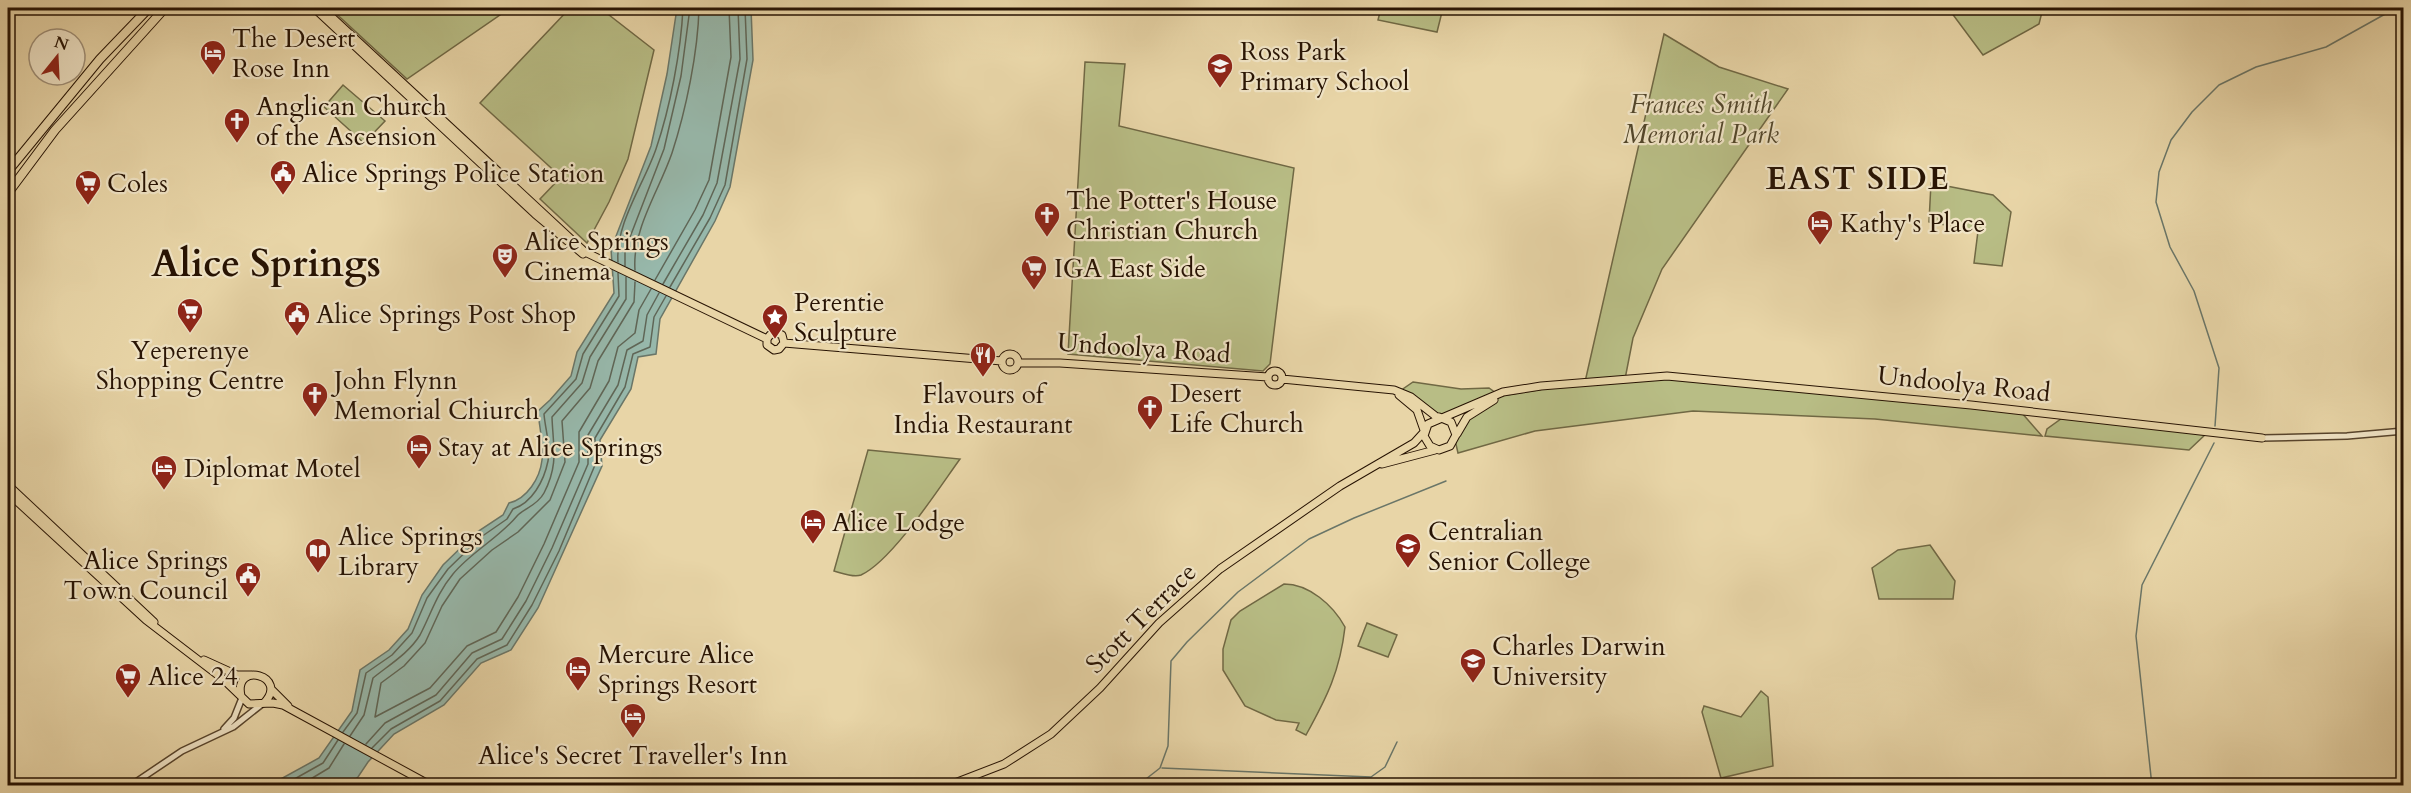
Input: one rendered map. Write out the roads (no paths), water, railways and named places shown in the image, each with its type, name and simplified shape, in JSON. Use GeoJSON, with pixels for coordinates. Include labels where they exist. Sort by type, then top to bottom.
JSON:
{"type":"FeatureCollection","features":[{"type":"Feature","properties":{"kind":"highway"},"geometry":{"type":"LineString","coordinates":[[8,171],[90,71],[149,8]]}},
{"type":"Feature","properties":{"kind":"highway"},"geometry":{"type":"LineString","coordinates":[[8,193],[55,130],[165,8]]}},
{"type":"Feature","properties":{"kind":"highway"},"geometry":{"type":"LineString","coordinates":[[90,71],[100,79]]}},
{"type":"Feature","properties":{"kind":"main road"},"geometry":{"type":"LineString","coordinates":[[314,8],[587,254],[767,339]]}},
{"type":"Feature","properties":{"kind":"main road"},"geometry":{"type":"LineString","coordinates":[[322,8],[361,48]]}},
{"type":"Feature","properties":{"kind":"main road"},"geometry":{"type":"LineString","coordinates":[[777,333],[782,335],[784,343],[779,349],[774,350],[767,345],[767,339],[770,334],[777,333]]}},
{"type":"Feature","properties":{"kind":"main road"},"geometry":{"type":"LineString","coordinates":[[784,343],[1002,361]]}},
{"type":"Feature","properties":{"kind":"main road"},"geometry":{"type":"LineString","coordinates":[[1011,354],[1016,356],[1018,363],[1016,367],[1009,370],[1003,366],[1002,361],[1006,355],[1011,354]]}},
{"type":"Feature","properties":{"kind":"main road","name":"Undoolya Road"},"geometry":{"type":"LineString","coordinates":[[1018,363],[1060,363],[1268,377],[1268,381],[1274,385],[1282,379],[1380,388]]}},
{"type":"Feature","properties":{"kind":"main road","name":"Undoolya Road"},"geometry":{"type":"LineString","coordinates":[[1424,431],[1430,421],[1496,394],[1521,389],[1650,377],[1686,377],[2209,430],[2262,438]]}},
{"type":"Feature","properties":{"kind":"main road"},"geometry":{"type":"LineString","coordinates":[[1380,388],[1406,394],[1439,418],[1451,422],[1456,435]]}},
{"type":"Feature","properties":{"kind":"main road"},"geometry":{"type":"LineString","coordinates":[[1380,388],[1399,396],[1414,406],[1422,419],[1427,443],[1438,450]]}},
{"type":"Feature","properties":{"kind":"main road","name":"Undoolya Road"},"geometry":{"type":"LineString","coordinates":[[1438,450],[1450,446],[1461,424],[1477,410],[1501,396],[1521,389]]}},
{"type":"Feature","properties":{"kind":"main road","name":"Stott Terrace"},"geometry":{"type":"LineString","coordinates":[[947,786],[1004,764],[1051,734],[1101,688],[1159,623],[1202,584],[1262,538],[1363,472],[1417,441],[1424,431]]}},
{"type":"Feature","properties":{"kind":"main road","name":"Stott Terrace"},"geometry":{"type":"LineString","coordinates":[[1363,472],[1413,453],[1438,450]]}},
{"type":"Feature","properties":{"kind":"main road"},"geometry":{"type":"LineString","coordinates":[[8,485],[146,620],[223,679],[249,704],[278,703],[432,786]]}},
{"type":"Feature","properties":{"kind":"main road"},"geometry":{"type":"LineString","coordinates":[[8,493],[69,546]]}},
{"type":"Feature","properties":{"kind":"main road"},"geometry":{"type":"LineString","coordinates":[[184,648],[233,673],[263,677],[271,689],[295,711]]}},
{"type":"Feature","properties":{"kind":"main road"},"geometry":{"type":"LineString","coordinates":[[242,697],[241,684],[251,675]]}},
{"type":"Feature","properties":{"kind":"main road"},"geometry":{"type":"LineString","coordinates":[[263,703],[271,689]]}},
{"type":"Feature","properties":{"kind":"street","name":"Undoolya Road"},"geometry":{"type":"LineString","coordinates":[[2262,438],[2347,436],[2403,431]]}},
{"type":"Feature","properties":{"kind":"street"},"geometry":{"type":"LineString","coordinates":[[219,734],[234,718],[242,697]]}},
{"type":"Feature","properties":{"kind":"street"},"geometry":{"type":"LineString","coordinates":[[130,786],[182,752],[239,723],[263,703]]}},
{"type":"Feature","properties":{"kind":"water"},"geometry":{"type":"Polygon","coordinates":[[[677,8],[751,8],[753,60],[730,187],[715,221],[660,319],[656,354],[638,357],[631,389],[600,440],[602,466],[538,608],[511,650],[481,663],[444,705],[394,734],[368,762],[358,777],[347,785],[268,786],[319,758],[352,711],[360,670],[389,650],[408,629],[422,595],[443,565],[477,532],[503,515],[509,503],[516,501],[532,487],[541,467],[542,442],[538,411],[571,376],[577,352],[614,293],[611,249],[651,146],[667,74],[677,8]]]}},
{"type":"Feature","properties":{"kind":"waterway"},"geometry":{"type":"LineString","coordinates":[[2215,426],[2219,368],[2194,291],[2170,247],[2156,202],[2159,172],[2171,140],[2192,112],[2219,85],[2256,67],[2326,47],[2396,8]]}},
{"type":"Feature","properties":{"kind":"waterway"},"geometry":{"type":"LineString","coordinates":[[2152,786],[2136,636],[2142,585],[2214,443]]}},
{"type":"Feature","properties":{"kind":"waterway"},"geometry":{"type":"LineString","coordinates":[[1137,786],[1160,768],[1168,746],[1171,661],[1187,642],[1238,592],[1309,539],[1446,481]]}},
{"type":"Feature","properties":{"kind":"waterway"},"geometry":{"type":"LineString","coordinates":[[1162,768],[1371,777],[1385,767],[1397,742]]}},
{"type":"Feature","properties":{"kind":"waterway"},"geometry":{"type":"LineString","coordinates":[[351,782],[358,786]]}},
{"type":"Feature","properties":{"kind":"place","name":"The Desert Rose Inn"},"geometry":{"type":"Point","coordinates":[213,76]}},
{"type":"Feature","properties":{"kind":"place","name":"Ross Park Primary School"},"geometry":{"type":"Point","coordinates":[1220,89]}},
{"type":"Feature","properties":{"kind":"place","name":"Anglican Church of the Ascension"},"geometry":{"type":"Point","coordinates":[237,144]}},
{"type":"Feature","properties":{"kind":"place","name":"Alice Springs Police Station"},"geometry":{"type":"Point","coordinates":[283,196]}},
{"type":"Feature","properties":{"kind":"place","name":"Coles"},"geometry":{"type":"Point","coordinates":[88,206]}},
{"type":"Feature","properties":{"kind":"place","name":"The Potter's House Christian Church"},"geometry":{"type":"Point","coordinates":[1047,238]}},
{"type":"Feature","properties":{"kind":"place","name":"Kathy's Place"},"geometry":{"type":"Point","coordinates":[1820,246]}},
{"type":"Feature","properties":{"kind":"place","name":"Alice Springs Cinema"},"geometry":{"type":"Point","coordinates":[505,279]}},
{"type":"Feature","properties":{"kind":"place","name":"IGA East Side"},"geometry":{"type":"Point","coordinates":[1034,291]}},
{"type":"Feature","properties":{"kind":"place","name":"Yeperenye Shopping Centre"},"geometry":{"type":"Point","coordinates":[190,334]}},
{"type":"Feature","properties":{"kind":"place","name":"Alice Springs Post Shop"},"geometry":{"type":"Point","coordinates":[297,337]}},
{"type":"Feature","properties":{"kind":"place","name":"Perentie Sculpture"},"geometry":{"type":"Point","coordinates":[775,340]}},
{"type":"Feature","properties":{"kind":"place","name":"Flavours of India Restaurant"},"geometry":{"type":"Point","coordinates":[983,378]}},
{"type":"Feature","properties":{"kind":"place","name":"John Flynn Memorial Chiurch"},"geometry":{"type":"Point","coordinates":[315,418]}},
{"type":"Feature","properties":{"kind":"place","name":"Desert Life Church"},"geometry":{"type":"Point","coordinates":[1150,431]}},
{"type":"Feature","properties":{"kind":"place","name":"Stay at Alice Springs"},"geometry":{"type":"Point","coordinates":[419,470]}},
{"type":"Feature","properties":{"kind":"place","name":"Diplomat Motel"},"geometry":{"type":"Point","coordinates":[164,491]}},
{"type":"Feature","properties":{"kind":"place","name":"Alice Lodge"},"geometry":{"type":"Point","coordinates":[813,545]}},
{"type":"Feature","properties":{"kind":"place","name":"Centralian Senior College"},"geometry":{"type":"Point","coordinates":[1408,569]}},
{"type":"Feature","properties":{"kind":"place","name":"Alice Springs Library"},"geometry":{"type":"Point","coordinates":[318,574]}},
{"type":"Feature","properties":{"kind":"place","name":"Alice Springs Town Council"},"geometry":{"type":"Point","coordinates":[248,598]}},
{"type":"Feature","properties":{"kind":"place","name":"Charles Darwin University"},"geometry":{"type":"Point","coordinates":[1473,684]}},
{"type":"Feature","properties":{"kind":"place","name":"Mercure Alice Springs Resort"},"geometry":{"type":"Point","coordinates":[578,692]}},
{"type":"Feature","properties":{"kind":"place","name":"Alice 24"},"geometry":{"type":"Point","coordinates":[128,699]}},
{"type":"Feature","properties":{"kind":"place","name":"Alice's Secret Traveller's Inn"},"geometry":{"type":"Point","coordinates":[633,739]}},
{"type":"Feature","properties":{"kind":"district","name":"EAST SIDE"},"geometry":{"type":"Point","coordinates":[1858,179]}},
{"type":"Feature","properties":{"kind":"district","name":"Alice Springs"},"geometry":{"type":"Point","coordinates":[266,264]}},
{"type":"Feature","properties":{"kind":"park label","name":"Frances Smith Memorial Park"},"geometry":{"type":"Point","coordinates":[1701,119]}}]}
